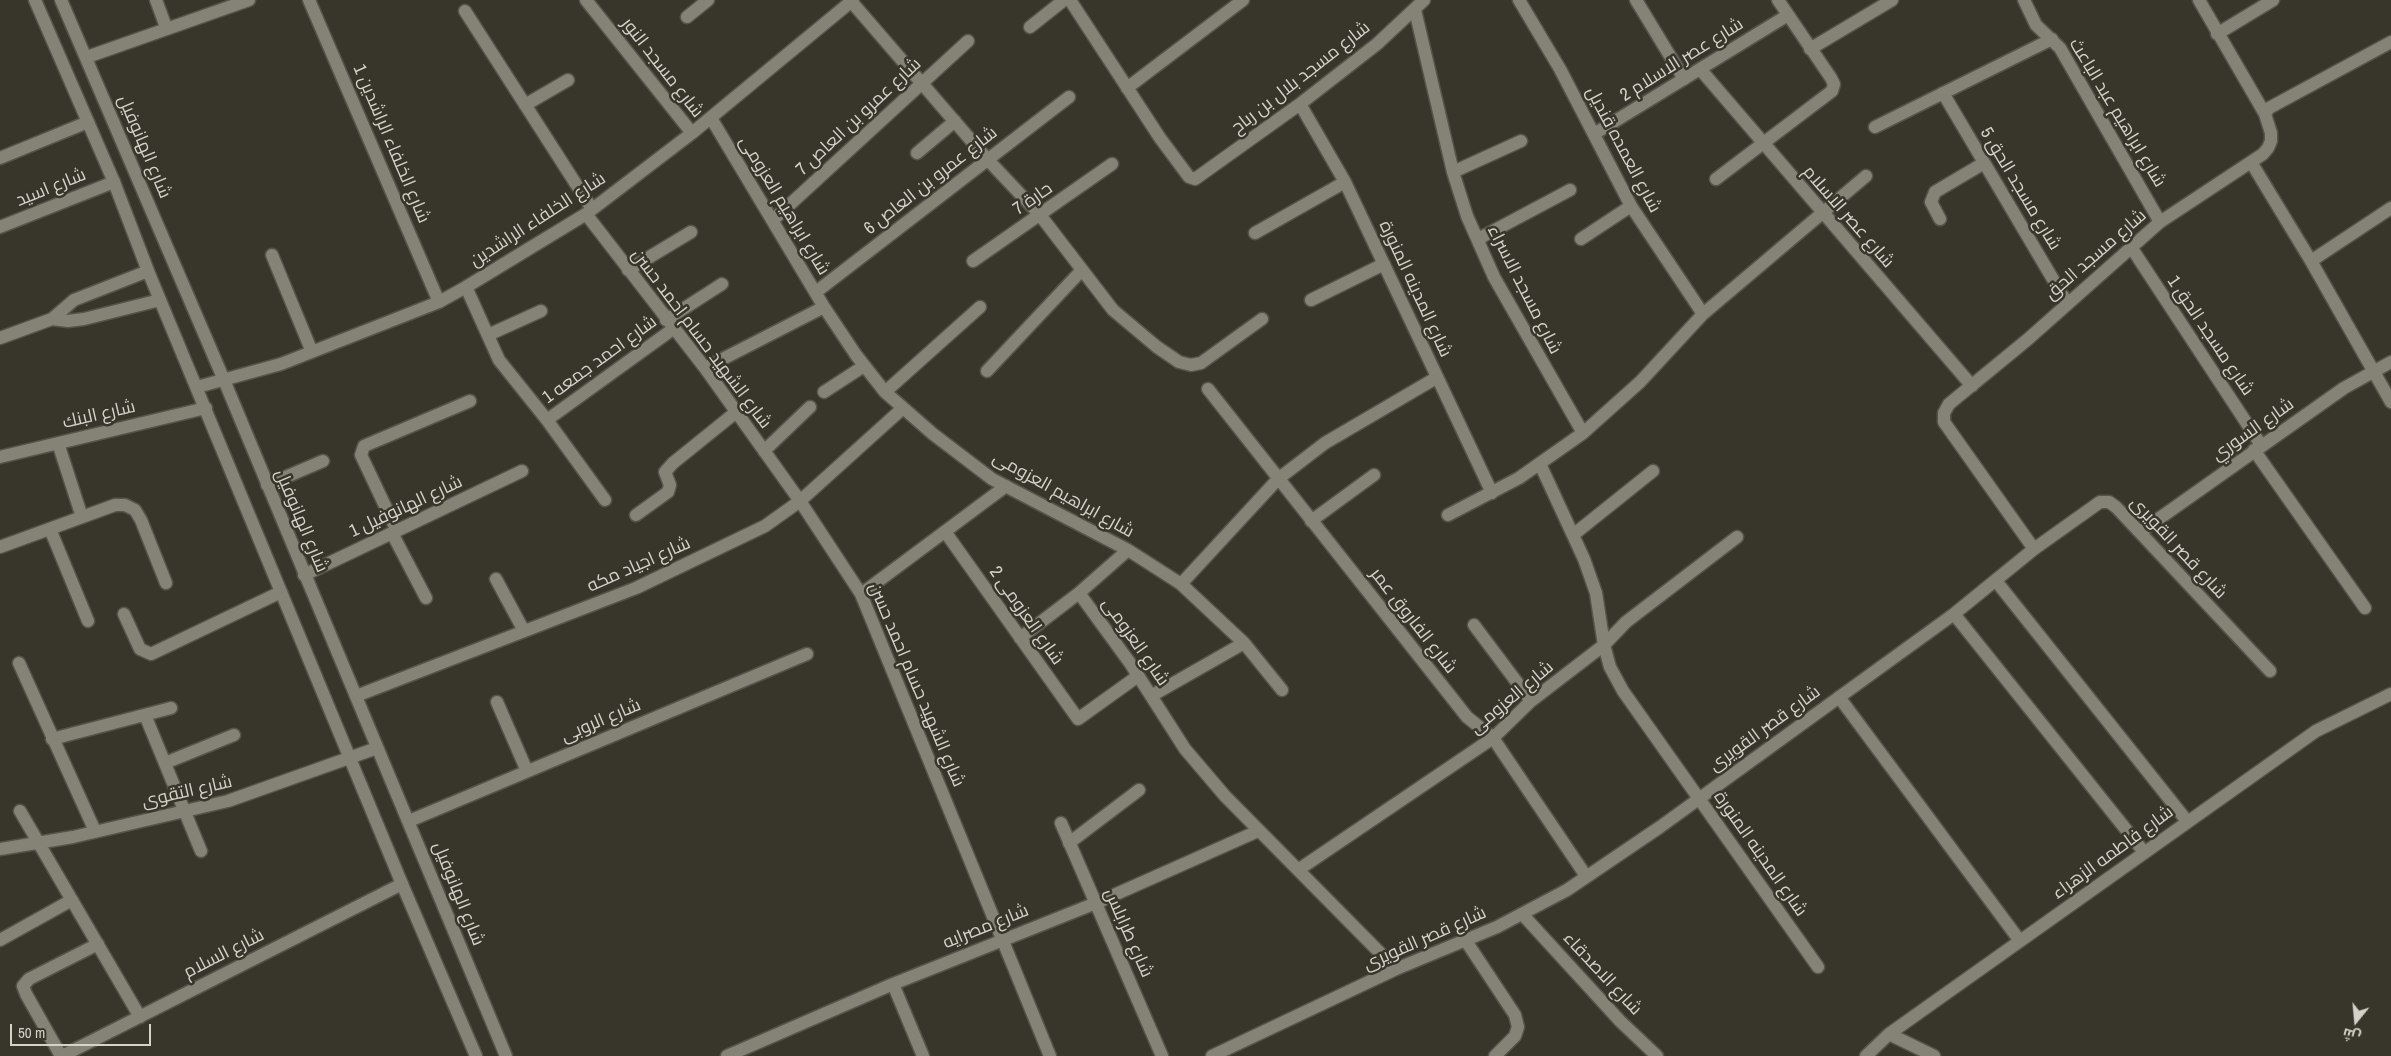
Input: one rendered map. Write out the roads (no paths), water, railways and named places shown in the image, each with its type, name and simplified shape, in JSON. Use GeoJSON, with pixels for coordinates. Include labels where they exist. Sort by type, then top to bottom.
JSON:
{"type":"FeatureCollection","features":[{"type":"Feature","properties":{"kind":"street"},"geometry":{"type":"LineString","coordinates":[[35,0],[114,182],[148,271],[350,759],[476,1056]]}},
{"type":"Feature","properties":{"kind":"street","name":"شارع الهانوفيل"},"geometry":{"type":"LineString","coordinates":[[61,0],[87,56],[224,380],[266,485],[409,821],[506,1056]]}},
{"type":"Feature","properties":{"kind":"street"},"geometry":{"type":"LineString","coordinates":[[156,0],[166,28]]}},
{"type":"Feature","properties":{"kind":"street","name":"شارع الخلفاء الراشدين 1"},"geometry":{"type":"LineString","coordinates":[[309,0],[440,302]]}},
{"type":"Feature","properties":{"kind":"street","name":"شارع مسجد النور"},"geometry":{"type":"LineString","coordinates":[[586,0],[692,133]]}},
{"type":"Feature","properties":{"kind":"street"},"geometry":{"type":"LineString","coordinates":[[687,17],[708,0]]}},
{"type":"Feature","properties":{"kind":"street"},"geometry":{"type":"LineString","coordinates":[[1030,27],[1064,0]]}},
{"type":"Feature","properties":{"kind":"street"},"geometry":{"type":"LineString","coordinates":[[1070,0],[1127,88],[1243,0]]}},
{"type":"Feature","properties":{"kind":"street","name":"شارع مسجد بلال بن رباح"},"geometry":{"type":"LineString","coordinates":[[1127,88],[1189,177],[1195,179],[1300,104],[1377,44],[1424,0]]}},
{"type":"Feature","properties":{"kind":"street","name":"شارع العمده قنديل"},"geometry":{"type":"LineString","coordinates":[[1519,0],[1560,69],[1631,206],[1703,314]]}},
{"type":"Feature","properties":{"kind":"street"},"geometry":{"type":"LineString","coordinates":[[1636,0],[1684,79]]}},
{"type":"Feature","properties":{"kind":"street"},"geometry":{"type":"LineString","coordinates":[[1716,179],[1832,91],[1834,84],[1831,78],[1778,0]]}},
{"type":"Feature","properties":{"kind":"street","name":"شارع ابراهيم عبد الباعث"},"geometry":{"type":"LineString","coordinates":[[2024,0],[2036,25],[2060,48],[2160,222]]}},
{"type":"Feature","properties":{"kind":"street"},"geometry":{"type":"LineString","coordinates":[[2199,0],[2265,114],[2269,108],[2391,42]]}},
{"type":"Feature","properties":{"kind":"street"},"geometry":{"type":"LineString","coordinates":[[2217,34],[2274,0]]}},
{"type":"Feature","properties":{"kind":"street"},"geometry":{"type":"LineString","coordinates":[[87,56],[241,1]]}},
{"type":"Feature","properties":{"kind":"street"},"geometry":{"type":"LineString","coordinates":[[851,1],[988,160],[1040,215],[1081,271],[1113,310],[1157,346],[1179,362],[1191,365],[1201,363],[1262,319]]}},
{"type":"Feature","properties":{"kind":"street","name":"شارع الخلفاء الراشدين"},"geometry":{"type":"LineString","coordinates":[[197,387],[281,364],[440,302],[466,287],[589,212],[711,118],[851,1]]}},
{"type":"Feature","properties":{"kind":"street"},"geometry":{"type":"LineString","coordinates":[[1810,49],[1884,2]]}},
{"type":"Feature","properties":{"kind":"street","name":"شارع مسجد الاسراء"},"geometry":{"type":"LineString","coordinates":[[1414,10],[1453,172],[1478,239],[1498,285],[1583,433]]}},
{"type":"Feature","properties":{"kind":"street","name":"شارع الشهيد حسام احمد حسن"},"geometry":{"type":"LineString","coordinates":[[465,12],[525,105],[589,212],[628,270],[705,368],[800,501],[861,594],[1050,1056]]}},
{"type":"Feature","properties":{"kind":"street","name":"شارع عصر الاسلام 2"},"geometry":{"type":"LineString","coordinates":[[1594,134],[1788,15]]}},
{"type":"Feature","properties":{"kind":"street"},"geometry":{"type":"LineString","coordinates":[[1875,127],[2052,39]]}},
{"type":"Feature","properties":{"kind":"street","name":"شارع عمرو بن العاص 7"},"geometry":{"type":"LineString","coordinates":[[774,220],[968,41]]}},
{"type":"Feature","properties":{"kind":"street","name":"شارع عصر الاسلام"},"geometry":{"type":"LineString","coordinates":[[1700,69],[1822,214],[1972,386]]}},
{"type":"Feature","properties":{"kind":"street"},"geometry":{"type":"LineString","coordinates":[[525,105],[568,80]]}},
{"type":"Feature","properties":{"kind":"street","name":"شارع مسجد الحق 5"},"geometry":{"type":"LineString","coordinates":[[1943,93],[2067,303]]}},
{"type":"Feature","properties":{"kind":"street","name":"شارع عمرو بن العاص 6"},"geometry":{"type":"LineString","coordinates":[[816,292],[1069,97]]}},
{"type":"Feature","properties":{"kind":"street","name":"شارع المدينه المنورة"},"geometry":{"type":"LineString","coordinates":[[1300,104],[1345,182],[1492,493]]}},
{"type":"Feature","properties":{"kind":"street","name":"شارع مسجد الحق"},"geometry":{"type":"LineString","coordinates":[[2034,549],[1944,422],[1944,413],[1950,404],[2160,222],[2251,162],[2268,148],[2271,141],[2271,133],[2265,114]]}},
{"type":"Feature","properties":{"kind":"street","name":"شارع ابراهيم العزومى"},"geometry":{"type":"LineString","coordinates":[[711,118],[774,220],[824,307],[864,366],[885,392],[940,440],[992,479],[1128,550],[1181,584],[1244,642],[1282,690]]}},
{"type":"Feature","properties":{"kind":"street"},"geometry":{"type":"LineString","coordinates":[[917,153],[955,121]]}},
{"type":"Feature","properties":{"kind":"street"},"geometry":{"type":"LineString","coordinates":[[0,158],[88,122]]}},
{"type":"Feature","properties":{"kind":"street"},"geometry":{"type":"LineString","coordinates":[[1453,172],[1521,141]]}},
{"type":"Feature","properties":{"kind":"street"},"geometry":{"type":"LineString","coordinates":[[2251,162],[2311,261],[2391,402]]}},
{"type":"Feature","properties":{"kind":"street"},"geometry":{"type":"LineString","coordinates":[[1940,219],[1931,202],[1935,192],[1984,163]]}},
{"type":"Feature","properties":{"kind":"street","name":"حارة 7"},"geometry":{"type":"LineString","coordinates":[[973,261],[1112,164]]}},
{"type":"Feature","properties":{"kind":"street"},"geometry":{"type":"LineString","coordinates":[[1448,515],[1492,493],[1540,464],[1583,433],[1640,382],[1703,314],[1866,176]]}},
{"type":"Feature","properties":{"kind":"street","name":"شارع اسيد"},"geometry":{"type":"LineString","coordinates":[[0,227],[114,182]]}},
{"type":"Feature","properties":{"kind":"street"},"geometry":{"type":"LineString","coordinates":[[1255,233],[1345,182]]}},
{"type":"Feature","properties":{"kind":"street"},"geometry":{"type":"LineString","coordinates":[[1478,239],[1570,190]]}},
{"type":"Feature","properties":{"kind":"street"},"geometry":{"type":"LineString","coordinates":[[1581,239],[1631,206]]}},
{"type":"Feature","properties":{"kind":"street"},"geometry":{"type":"LineString","coordinates":[[2311,261],[2391,208]]}},
{"type":"Feature","properties":{"kind":"street"},"geometry":{"type":"LineString","coordinates":[[628,270],[690,232]]}},
{"type":"Feature","properties":{"kind":"street","name":"شارع مسجد الحق 1"},"geometry":{"type":"LineString","coordinates":[[2130,248],[2258,447],[2366,608]]}},
{"type":"Feature","properties":{"kind":"street"},"geometry":{"type":"LineString","coordinates":[[272,255],[312,352]]}},
{"type":"Feature","properties":{"kind":"street"},"geometry":{"type":"LineString","coordinates":[[1311,300],[1384,264]]}},
{"type":"Feature","properties":{"kind":"street"},"geometry":{"type":"LineString","coordinates":[[0,338],[52,319],[74,300],[148,271]]}},
{"type":"Feature","properties":{"kind":"street"},"geometry":{"type":"LineString","coordinates":[[987,371],[1081,271]]}},
{"type":"Feature","properties":{"kind":"street","name":"شارع احمد جمعه 1"},"geometry":{"type":"LineString","coordinates":[[547,420],[722,284]]}},
{"type":"Feature","properties":{"kind":"street"},"geometry":{"type":"LineString","coordinates":[[466,287],[504,366],[547,420],[605,500]]}},
{"type":"Feature","properties":{"kind":"street"},"geometry":{"type":"LineString","coordinates":[[52,319],[68,321],[84,319],[160,300]]}},
{"type":"Feature","properties":{"kind":"street"},"geometry":{"type":"LineString","coordinates":[[705,368],[824,307]]}},
{"type":"Feature","properties":{"kind":"street"},"geometry":{"type":"LineString","coordinates":[[885,392],[980,308]]}},
{"type":"Feature","properties":{"kind":"street"},"geometry":{"type":"LineString","coordinates":[[488,335],[541,311]]}},
{"type":"Feature","properties":{"kind":"street","name":"شارع السوري"},"geometry":{"type":"LineString","coordinates":[[2140,532],[2344,388],[2391,362]]}},
{"type":"Feature","properties":{"kind":"street"},"geometry":{"type":"LineString","coordinates":[[824,392],[864,366]]}},
{"type":"Feature","properties":{"kind":"street"},"geometry":{"type":"LineString","coordinates":[[1181,584],[1278,479],[1325,443],[1436,378]]}},
{"type":"Feature","properties":{"kind":"street","name":"شارع الفاروق عمر"},"geometry":{"type":"LineString","coordinates":[[1208,389],[1467,717],[1493,738],[1586,876]]}},
{"type":"Feature","properties":{"kind":"street"},"geometry":{"type":"LineString","coordinates":[[426,598],[394,532],[361,455],[364,446],[470,401]]}},
{"type":"Feature","properties":{"kind":"street","name":"شارع البنك"},"geometry":{"type":"LineString","coordinates":[[0,457],[206,408]]}},
{"type":"Feature","properties":{"kind":"street"},"geometry":{"type":"LineString","coordinates":[[764,451],[810,408]]}},
{"type":"Feature","properties":{"kind":"street","name":"شارع اجياد مكه"},"geometry":{"type":"LineString","coordinates":[[356,696],[636,588],[765,526],[800,501],[904,408]]}},
{"type":"Feature","properties":{"kind":"street"},"geometry":{"type":"LineString","coordinates":[[636,515],[668,492],[670,485],[665,472],[673,463],[736,413]]}},
{"type":"Feature","properties":{"kind":"street"},"geometry":{"type":"LineString","coordinates":[[58,442],[82,517]]}},
{"type":"Feature","properties":{"kind":"street"},"geometry":{"type":"LineString","coordinates":[[266,485],[323,461]]}},
{"type":"Feature","properties":{"kind":"street","name":"شارع المدينه المنورة"},"geometry":{"type":"LineString","coordinates":[[1540,464],[1573,535],[1596,593],[1604,645],[1610,667],[1623,691],[1642,722],[1700,798],[1818,967]]}},
{"type":"Feature","properties":{"kind":"street","name":"شارع الهانوفيل 1"},"geometry":{"type":"LineString","coordinates":[[304,574],[522,471]]}},
{"type":"Feature","properties":{"kind":"street"},"geometry":{"type":"LineString","coordinates":[[1573,535],[1653,471]]}},
{"type":"Feature","properties":{"kind":"street"},"geometry":{"type":"LineString","coordinates":[[1311,521],[1374,475]]}},
{"type":"Feature","properties":{"kind":"street"},"geometry":{"type":"LineString","coordinates":[[861,594],[946,533],[1006,486]]}},
{"type":"Feature","properties":{"kind":"street","name":"شارع قصر القويرى"},"geometry":{"type":"LineString","coordinates":[[1212,1056],[1396,969],[1466,941],[1523,915],[1567,890],[1700,798],[1954,614],[2034,549],[2100,502],[2109,502],[2116,507],[2270,671]]}},
{"type":"Feature","properties":{"kind":"street"},"geometry":{"type":"LineString","coordinates":[[0,547],[115,505],[125,505],[135,510],[166,583]]}},
{"type":"Feature","properties":{"kind":"street"},"geometry":{"type":"LineString","coordinates":[[50,529],[88,621]]}},
{"type":"Feature","properties":{"kind":"street","name":"شارع العزومى 2"},"geometry":{"type":"LineString","coordinates":[[946,533],[1078,719],[1138,676]]}},
{"type":"Feature","properties":{"kind":"street","name":"شارع العزومى"},"geometry":{"type":"LineString","coordinates":[[1298,870],[1493,738],[1532,701],[1604,645],[1626,622],[1737,537]]}},
{"type":"Feature","properties":{"kind":"street"},"geometry":{"type":"LineString","coordinates":[[1020,638],[1079,593],[1128,550]]}},
{"type":"Feature","properties":{"kind":"street"},"geometry":{"type":"LineString","coordinates":[[496,579],[524,631]]}},
{"type":"Feature","properties":{"kind":"street"},"geometry":{"type":"LineString","coordinates":[[1996,581],[2187,821]]}},
{"type":"Feature","properties":{"kind":"street"},"geometry":{"type":"LineString","coordinates":[[124,614],[140,649],[150,654],[157,653],[281,592]]}},
{"type":"Feature","properties":{"kind":"street","name":"شارع العزومى"},"geometry":{"type":"LineString","coordinates":[[1079,593],[1138,676],[1185,750],[1258,830],[1396,969]]}},
{"type":"Feature","properties":{"kind":"street"},"geometry":{"type":"LineString","coordinates":[[1954,614],[2144,852]]}},
{"type":"Feature","properties":{"kind":"street"},"geometry":{"type":"LineString","coordinates":[[1474,625],[1532,701]]}},
{"type":"Feature","properties":{"kind":"street"},"geometry":{"type":"LineString","coordinates":[[1151,696],[1244,642]]}},
{"type":"Feature","properties":{"kind":"street","name":"شارع الروبى"},"geometry":{"type":"LineString","coordinates":[[409,821],[807,654]]}},
{"type":"Feature","properties":{"kind":"street"},"geometry":{"type":"LineString","coordinates":[[19,663],[95,831]]}},
{"type":"Feature","properties":{"kind":"street","name":"شارع فاطمه الزهراء"},"geometry":{"type":"LineString","coordinates":[[1866,1056],[1889,1034],[2316,731],[2391,694]]}},
{"type":"Feature","properties":{"kind":"street"},"geometry":{"type":"LineString","coordinates":[[1839,697],[2020,942]]}},
{"type":"Feature","properties":{"kind":"street"},"geometry":{"type":"LineString","coordinates":[[497,702],[527,771]]}},
{"type":"Feature","properties":{"kind":"street"},"geometry":{"type":"LineString","coordinates":[[52,739],[172,708]]}},
{"type":"Feature","properties":{"kind":"street"},"geometry":{"type":"LineString","coordinates":[[145,715],[201,850]]}},
{"type":"Feature","properties":{"kind":"street"},"geometry":{"type":"LineString","coordinates":[[165,763],[234,735]]}},
{"type":"Feature","properties":{"kind":"street","name":"شارع التقوى"},"geometry":{"type":"LineString","coordinates":[[0,849],[95,831],[238,799],[377,748]]}},
{"type":"Feature","properties":{"kind":"street"},"geometry":{"type":"LineString","coordinates":[[1069,843],[1139,790]]}},
{"type":"Feature","properties":{"kind":"street"},"geometry":{"type":"LineString","coordinates":[[20,811],[140,1017]]}},
{"type":"Feature","properties":{"kind":"street","name":"شارع طرابلس"},"geometry":{"type":"LineString","coordinates":[[1061,823],[1162,1056]]}},
{"type":"Feature","properties":{"kind":"street","name":"شارع مصرايه"},"geometry":{"type":"LineString","coordinates":[[727,1056],[1002,938],[1096,903],[1258,830]]}},
{"type":"Feature","properties":{"kind":"street","name":"شارع السلام"},"geometry":{"type":"LineString","coordinates":[[61,1056],[402,884]]}},
{"type":"Feature","properties":{"kind":"street"},"geometry":{"type":"LineString","coordinates":[[0,939],[72,900]]}},
{"type":"Feature","properties":{"kind":"street","name":"شارع الاصدقاء"},"geometry":{"type":"LineString","coordinates":[[1523,915],[1620,1021],[1658,1056]]}},
{"type":"Feature","properties":{"kind":"street"},"geometry":{"type":"LineString","coordinates":[[1466,941],[1511,1006],[1515,1015],[1518,1027],[1515,1036],[1495,1056]]}},
{"type":"Feature","properties":{"kind":"street"},"geometry":{"type":"LineString","coordinates":[[61,1056],[26,994],[24,986],[29,979],[98,944]]}},
{"type":"Feature","properties":{"kind":"street"},"geometry":{"type":"LineString","coordinates":[[893,984],[923,1056]]}},
{"type":"Feature","properties":{"kind":"street"},"geometry":{"type":"LineString","coordinates":[[1889,1034],[1934,1056]]}}]}
